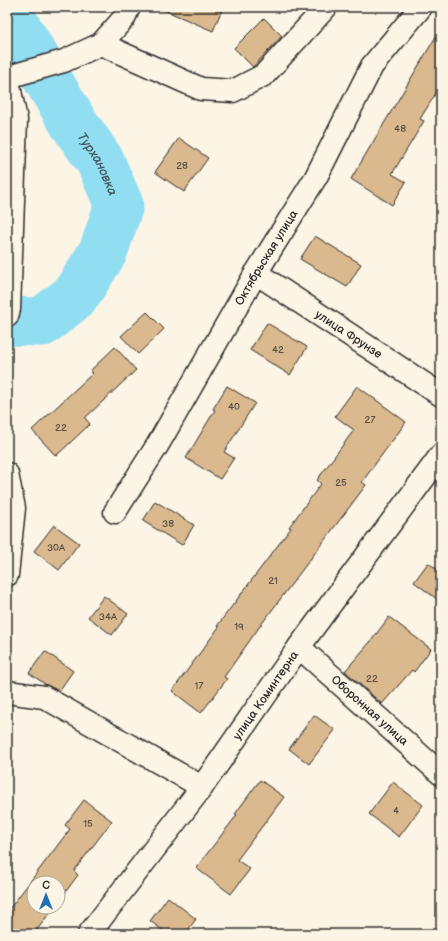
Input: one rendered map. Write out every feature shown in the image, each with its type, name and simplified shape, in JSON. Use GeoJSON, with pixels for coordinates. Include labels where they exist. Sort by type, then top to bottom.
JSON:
{"type":"FeatureCollection","features":[{"type":"Feature","properties":{"kind":"street"},"geometry":{"type":"LineString","coordinates":[[7,316],[9,308],[14,203],[16,120],[8,76],[64,61],[101,44],[124,18],[129,7]]}},
{"type":"Feature","properties":{"kind":"street"},"geometry":{"type":"LineString","coordinates":[[101,44],[201,89],[233,91],[264,75],[326,7]]}},
{"type":"Feature","properties":{"kind":"street","name":"Октябрьская улица"},"geometry":{"type":"LineString","coordinates":[[115,512],[157,446],[256,272],[316,177],[372,66],[420,7]]}},
{"type":"Feature","properties":{"kind":"street","name":"улица Фрунзе"},"geometry":{"type":"LineString","coordinates":[[256,272],[441,395]]}},
{"type":"Feature","properties":{"kind":"street","name":"улица Коминтерна"},"geometry":{"type":"LineString","coordinates":[[89,934],[202,788],[298,648],[441,455]]}},
{"type":"Feature","properties":{"kind":"street"},"geometry":{"type":"LineString","coordinates":[[7,474],[14,508],[7,575]]}},
{"type":"Feature","properties":{"kind":"street","name":"Оборонная улица"},"geometry":{"type":"LineString","coordinates":[[298,648],[441,774]]}},
{"type":"Feature","properties":{"kind":"street"},"geometry":{"type":"LineString","coordinates":[[7,692],[44,696],[202,788]]}},
{"type":"Feature","properties":{"kind":"building"},"geometry":{"type":"Polygon","coordinates":[[[157,7],[223,7],[213,31],[157,7]]]}},
{"type":"Feature","properties":{"kind":"building"},"geometry":{"type":"Polygon","coordinates":[[[264,18],[282,36],[253,67],[234,48],[264,18]]]}},
{"type":"Feature","properties":{"kind":"building"},"geometry":{"type":"Polygon","coordinates":[[[441,28],[441,85],[420,119],[424,121],[392,174],[406,182],[392,205],[351,179],[441,28]]]}},
{"type":"Feature","properties":{"kind":"building"},"geometry":{"type":"Polygon","coordinates":[[[179,138],[208,158],[184,192],[155,172],[179,138]]]}},
{"type":"Feature","properties":{"kind":"building"},"geometry":{"type":"Polygon","coordinates":[[[315,236],[361,264],[347,287],[300,259],[315,236]]]}},
{"type":"Feature","properties":{"kind":"building"},"geometry":{"type":"Polygon","coordinates":[[[147,312],[164,329],[138,354],[121,336],[147,312]]]}},
{"type":"Feature","properties":{"kind":"building"},"geometry":{"type":"Polygon","coordinates":[[[267,323],[307,347],[290,375],[250,350],[267,323]]]}},
{"type":"Feature","properties":{"kind":"building"},"geometry":{"type":"Polygon","coordinates":[[[115,347],[136,370],[85,418],[90,424],[56,456],[32,430],[93,373],[90,371],[115,347]]]}},
{"type":"Feature","properties":{"kind":"building"},"geometry":{"type":"Polygon","coordinates":[[[227,386],[255,403],[224,452],[234,458],[220,479],[186,458],[215,410],[213,409],[227,386]]]}},
{"type":"Feature","properties":{"kind":"building"},"geometry":{"type":"Polygon","coordinates":[[[357,386],[406,422],[362,482],[366,485],[260,626],[224,677],[227,679],[201,713],[172,691],[219,627],[217,626],[291,528],[289,527],[321,484],[317,480],[354,430],[335,416],[357,386]]]}},
{"type":"Feature","properties":{"kind":"building"},"geometry":{"type":"Polygon","coordinates":[[[155,501],[194,525],[182,545],[143,521],[155,501]]]}},
{"type":"Feature","properties":{"kind":"building"},"geometry":{"type":"Polygon","coordinates":[[[54,525],[79,543],[59,570],[34,551],[54,525]]]}},
{"type":"Feature","properties":{"kind":"building"},"geometry":{"type":"Polygon","coordinates":[[[428,563],[441,572],[441,602],[414,582],[428,563]]]}},
{"type":"Feature","properties":{"kind":"building"},"geometry":{"type":"Polygon","coordinates":[[[104,596],[128,614],[112,635],[88,617],[104,596]]]}},
{"type":"Feature","properties":{"kind":"building"},"geometry":{"type":"Polygon","coordinates":[[[389,617],[431,649],[414,672],[412,670],[382,704],[345,671],[371,641],[389,617]]]}},
{"type":"Feature","properties":{"kind":"building"},"geometry":{"type":"Polygon","coordinates":[[[45,651],[73,671],[59,691],[45,684],[29,673],[45,651]]]}},
{"type":"Feature","properties":{"kind":"building"},"geometry":{"type":"Polygon","coordinates":[[[314,715],[335,730],[309,764],[289,749],[314,715]]]}},
{"type":"Feature","properties":{"kind":"building"},"geometry":{"type":"Polygon","coordinates":[[[260,780],[284,797],[237,860],[250,869],[231,894],[196,868],[237,815],[235,814],[260,780]]]}},
{"type":"Feature","properties":{"kind":"building"},"geometry":{"type":"Polygon","coordinates":[[[393,782],[423,805],[399,837],[369,814],[393,782]]]}},
{"type":"Feature","properties":{"kind":"building"},"geometry":{"type":"Polygon","coordinates":[[[84,800],[112,821],[74,871],[78,875],[66,891],[66,875],[35,875],[70,829],[65,825],[84,800]]]}},
{"type":"Feature","properties":{"kind":"building"},"geometry":{"type":"Polygon","coordinates":[[[26,887],[26,915],[48,915],[34,934],[7,934],[7,912],[26,887]]]}},
{"type":"Feature","properties":{"kind":"building"},"geometry":{"type":"Polygon","coordinates":[[[168,897],[196,919],[185,934],[168,934],[150,921],[168,897]]]}},
{"type":"Feature","properties":{"kind":"waterway","name":"Турхановка"},"geometry":{"type":"LineString","coordinates":[[7,11],[73,122],[100,161],[119,205],[103,252],[75,296],[42,322],[7,321]]}}]}
